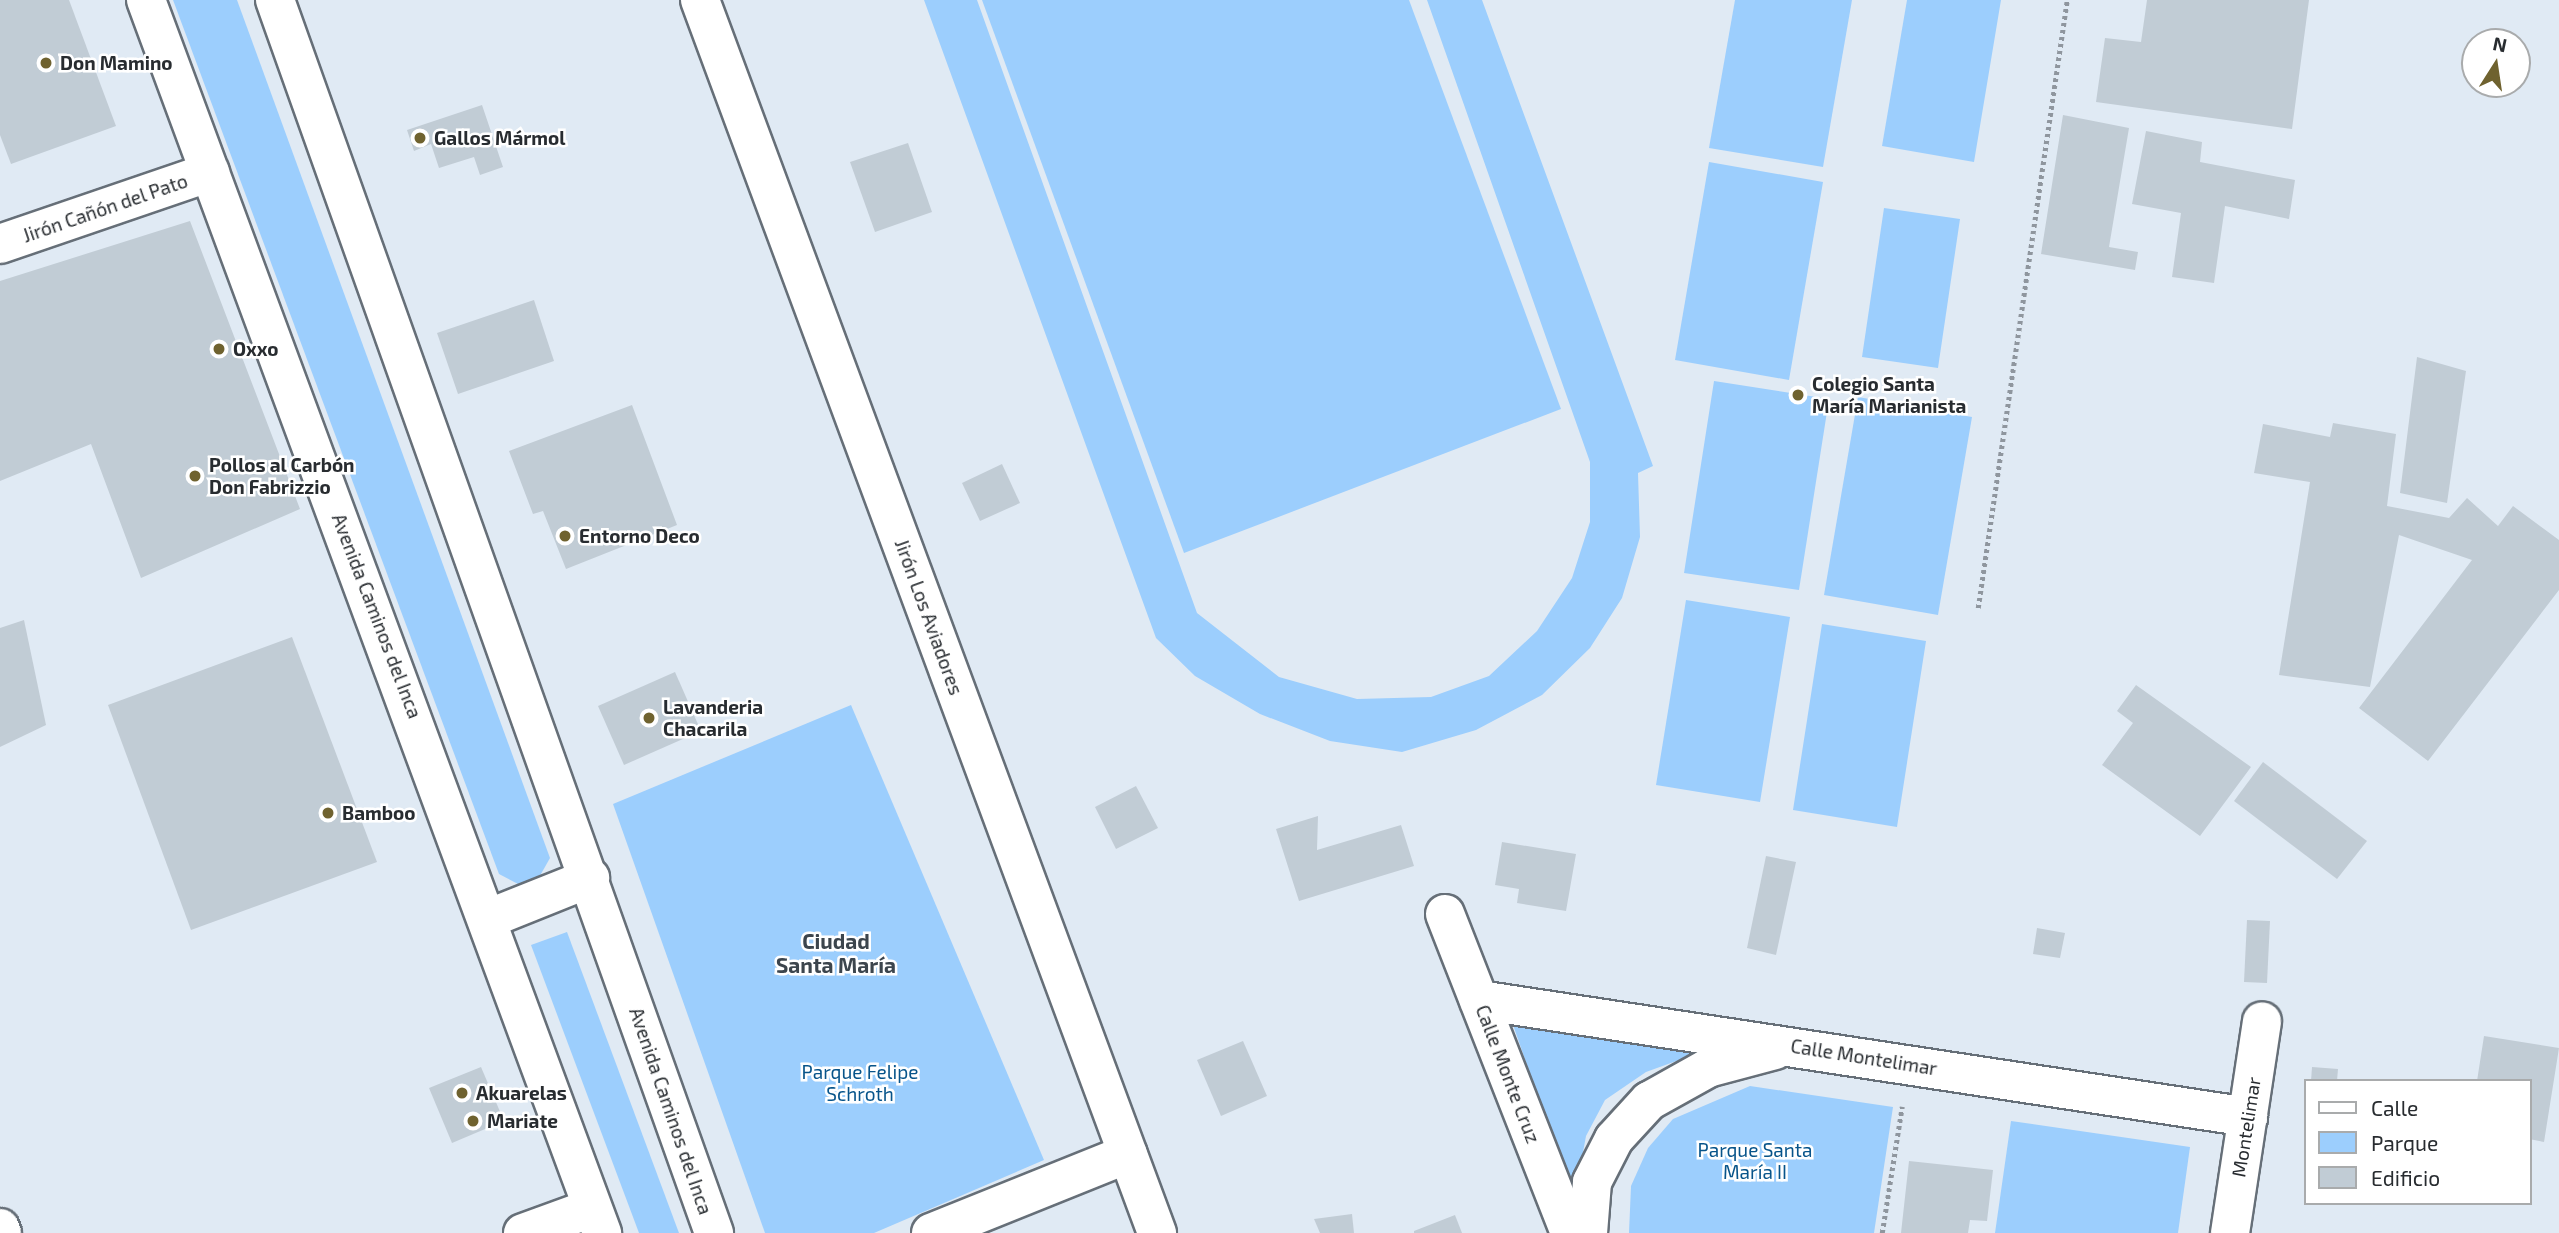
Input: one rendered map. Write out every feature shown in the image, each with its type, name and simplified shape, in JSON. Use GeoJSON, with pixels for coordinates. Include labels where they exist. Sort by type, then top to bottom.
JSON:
{"type":"FeatureCollection","features":[{"type":"Feature","properties":{"kind":"street","name":"Avenida Caminos del Inca"},"geometry":{"type":"LineString","coordinates":[[146,0],[490,918],[597,1221]]}},
{"type":"Feature","properties":{"kind":"street","name":"Avenida Caminos del Inca"},"geometry":{"type":"LineString","coordinates":[[275,0],[590,878],[714,1233]]}},
{"type":"Feature","properties":{"kind":"street","name":"Jirón Los Aviadores"},"geometry":{"type":"LineString","coordinates":[[700,0],[1157,1233]]}},
{"type":"Feature","properties":{"kind":"street","name":"Jirón Cañón del Pato"},"geometry":{"type":"LineString","coordinates":[[0,244],[210,172]]}},
{"type":"Feature","properties":{"kind":"street"},"geometry":{"type":"LineString","coordinates":[[490,918],[590,878]]}},
{"type":"Feature","properties":{"kind":"street","name":"Calle Monte Cruz"},"geometry":{"type":"LineString","coordinates":[[1446,914],[1570,1233]]}},
{"type":"Feature","properties":{"kind":"street","name":"Calle Montelimar"},"geometry":{"type":"LineString","coordinates":[[1479,1000],[2248,1117]]}},
{"type":"Feature","properties":{"kind":"street","name":"Montelimar"},"geometry":{"type":"LineString","coordinates":[[2230,1233],[2262,1021]]}},
{"type":"Feature","properties":{"kind":"street"},"geometry":{"type":"LineString","coordinates":[[1588,1233],[1592,1182],[1614,1139],[1649,1101],[1708,1068],[1791,1046]]}},
{"type":"Feature","properties":{"kind":"street"},"geometry":{"type":"LineString","coordinates":[[931,1233],[1128,1154]]}},
{"type":"Feature","properties":{"kind":"street"},"geometry":{"type":"LineString","coordinates":[[523,1233],[597,1221]]}},
{"type":"Feature","properties":{"kind":"street"},"geometry":{"type":"LineString","coordinates":[[0,1228],[2,1233]]}},
{"type":"Feature","properties":{"kind":"path"},"geometry":{"type":"LineString","coordinates":[[1978,608],[2067,0]]}},
{"type":"Feature","properties":{"kind":"path"},"geometry":{"type":"LineString","coordinates":[[1882,1233],[1908,1065]]}},
{"type":"Feature","properties":{"kind":"green space"},"geometry":{"type":"Polygon","coordinates":[[[173,0],[237,0],[550,858],[537,881],[518,884],[499,874],[173,0]]]}},
{"type":"Feature","properties":{"kind":"green space"},"geometry":{"type":"Polygon","coordinates":[[[924,0],[977,0],[1197,613],[1279,677],[1357,699],[1431,697],[1489,676],[1537,631],[1572,578],[1590,522],[1590,462],[1427,0],[1482,0],[1653,466],[1638,473],[1640,537],[1622,598],[1590,648],[1542,695],[1476,730],[1402,752],[1330,741],[1260,714],[1195,676],[1156,638],[924,0]]]}},
{"type":"Feature","properties":{"kind":"green space"},"geometry":{"type":"Polygon","coordinates":[[[982,0],[1409,0],[1561,409],[1184,553],[982,0]]]}},
{"type":"Feature","properties":{"kind":"green space"},"geometry":{"type":"Polygon","coordinates":[[[1735,0],[1852,0],[1823,167],[1709,148],[1735,0]]]}},
{"type":"Feature","properties":{"kind":"green space"},"geometry":{"type":"Polygon","coordinates":[[[1907,0],[2001,0],[1974,162],[1882,146],[1907,0]]]}},
{"type":"Feature","properties":{"kind":"green space"},"geometry":{"type":"Polygon","coordinates":[[[1709,162],[1823,182],[1789,380],[1675,360],[1709,162]]]}},
{"type":"Feature","properties":{"kind":"green space"},"geometry":{"type":"Polygon","coordinates":[[[1884,208],[1960,219],[1938,368],[1862,357],[1884,208]]]}},
{"type":"Feature","properties":{"kind":"green space"},"geometry":{"type":"Polygon","coordinates":[[[1714,381],[1829,399],[1799,590],[1684,573],[1714,381]]]}},
{"type":"Feature","properties":{"kind":"green space"},"geometry":{"type":"Polygon","coordinates":[[[1858,397],[1972,417],[1938,615],[1824,595],[1858,397]]]}},
{"type":"Feature","properties":{"kind":"green space"},"geometry":{"type":"Polygon","coordinates":[[[1686,600],[1790,617],[1760,802],[1656,785],[1686,600]]]}},
{"type":"Feature","properties":{"kind":"green space"},"geometry":{"type":"Polygon","coordinates":[[[1822,624],[1926,641],[1897,827],[1793,810],[1822,624]]]}},
{"type":"Feature","properties":{"kind":"green space","name":"Parque Felipe Schroth"},"geometry":{"type":"Polygon","coordinates":[[[851,705],[1044,1160],[874,1233],[765,1233],[613,804],[851,705]]]}},
{"type":"Feature","properties":{"kind":"green space"},"geometry":{"type":"Polygon","coordinates":[[[567,932],[679,1233],[639,1233],[531,945],[567,932]]]}},
{"type":"Feature","properties":{"kind":"green space"},"geometry":{"type":"Polygon","coordinates":[[[1511,1019],[1715,1047],[1646,1072],[1605,1100],[1586,1136],[1574,1201],[1511,1019]]]}},
{"type":"Feature","properties":{"kind":"green space","name":"Parque Santa María II"},"geometry":{"type":"Polygon","coordinates":[[[1750,1086],[1893,1107],[1874,1233],[1629,1233],[1631,1186],[1648,1148],[1673,1119],[1750,1086]]]}},
{"type":"Feature","properties":{"kind":"green space"},"geometry":{"type":"Polygon","coordinates":[[[2011,1121],[2190,1147],[2178,1233],[1995,1233],[2011,1121]]]}},
{"type":"Feature","properties":{"kind":"building","name":"Don Mamino"},"geometry":{"type":"Polygon","coordinates":[[[0,0],[69,0],[116,126],[11,164],[0,135],[0,0]]]}},
{"type":"Feature","properties":{"kind":"building"},"geometry":{"type":"Polygon","coordinates":[[[2147,0],[2309,0],[2292,129],[2096,102],[2105,38],[2141,42],[2147,0]]]}},
{"type":"Feature","properties":{"kind":"building"},"geometry":{"type":"Polygon","coordinates":[[[482,105],[503,167],[480,175],[474,157],[439,168],[431,144],[414,151],[407,130],[482,105]]]}},
{"type":"Feature","properties":{"kind":"building"},"geometry":{"type":"Polygon","coordinates":[[[2063,115],[2129,128],[2109,247],[2138,252],[2135,270],[2041,254],[2063,115]]]}},
{"type":"Feature","properties":{"kind":"building"},"geometry":{"type":"Polygon","coordinates":[[[2146,131],[2202,142],[2200,162],[2295,180],[2289,219],[2225,206],[2214,283],[2172,277],[2181,213],[2132,204],[2146,131]]]}},
{"type":"Feature","properties":{"kind":"building"},"geometry":{"type":"Polygon","coordinates":[[[908,143],[932,212],[875,232],[850,162],[908,143]]]}},
{"type":"Feature","properties":{"kind":"building"},"geometry":{"type":"Polygon","coordinates":[[[190,221],[300,509],[141,578],[91,444],[0,481],[0,281],[190,221]]]}},
{"type":"Feature","properties":{"kind":"building"},"geometry":{"type":"Polygon","coordinates":[[[534,300],[554,361],[458,394],[437,333],[534,300]]]}},
{"type":"Feature","properties":{"kind":"building"},"geometry":{"type":"Polygon","coordinates":[[[2417,357],[2466,371],[2447,503],[2400,493],[2417,357]]]}},
{"type":"Feature","properties":{"kind":"building"},"geometry":{"type":"Polygon","coordinates":[[[632,405],[677,525],[566,569],[543,511],[533,514],[509,451],[632,405]]]}},
{"type":"Feature","properties":{"kind":"building"},"geometry":{"type":"Polygon","coordinates":[[[2333,423],[2396,434],[2387,506],[2449,518],[2467,498],[2498,526],[2513,506],[2559,540],[2559,590],[2428,761],[2359,708],[2472,560],[2399,535],[2370,687],[2279,675],[2310,482],[2254,473],[2263,424],[2330,437],[2333,423]]]}},
{"type":"Feature","properties":{"kind":"building"},"geometry":{"type":"Polygon","coordinates":[[[1002,464],[1020,503],[980,521],[962,483],[1002,464]]]}},
{"type":"Feature","properties":{"kind":"building"},"geometry":{"type":"Polygon","coordinates":[[[24,620],[46,725],[0,747],[0,628],[24,620]]]}},
{"type":"Feature","properties":{"kind":"building"},"geometry":{"type":"Polygon","coordinates":[[[292,637],[377,862],[191,930],[108,705],[292,637]]]}},
{"type":"Feature","properties":{"kind":"building","name":"Lavanderia Chacarila"},"geometry":{"type":"Polygon","coordinates":[[[675,672],[701,731],[624,765],[598,706],[675,672]]]}},
{"type":"Feature","properties":{"kind":"building"},"geometry":{"type":"Polygon","coordinates":[[[2136,685],[2251,767],[2200,836],[2102,765],[2133,723],[2117,711],[2136,685]]]}},
{"type":"Feature","properties":{"kind":"building"},"geometry":{"type":"Polygon","coordinates":[[[2263,762],[2367,841],[2337,879],[2234,801],[2263,762]]]}},
{"type":"Feature","properties":{"kind":"building"},"geometry":{"type":"Polygon","coordinates":[[[1136,786],[1158,828],[1116,849],[1095,807],[1136,786]]]}},
{"type":"Feature","properties":{"kind":"building"},"geometry":{"type":"Polygon","coordinates":[[[1318,816],[1317,850],[1401,825],[1414,866],[1299,901],[1276,829],[1318,816]]]}},
{"type":"Feature","properties":{"kind":"building"},"geometry":{"type":"Polygon","coordinates":[[[1502,842],[1576,854],[1566,911],[1517,903],[1519,889],[1495,885],[1502,842]]]}},
{"type":"Feature","properties":{"kind":"building"},"geometry":{"type":"Polygon","coordinates":[[[1766,856],[1796,862],[1776,955],[1747,948],[1766,856]]]}},
{"type":"Feature","properties":{"kind":"building"},"geometry":{"type":"Polygon","coordinates":[[[2247,920],[2270,921],[2267,983],[2244,982],[2247,920]]]}},
{"type":"Feature","properties":{"kind":"building"},"geometry":{"type":"Polygon","coordinates":[[[2037,928],[2065,933],[2060,958],[2033,954],[2037,928]]]}},
{"type":"Feature","properties":{"kind":"building"},"geometry":{"type":"Polygon","coordinates":[[[2484,1036],[2559,1048],[2544,1142],[2531,1139],[2531,1079],[2477,1079],[2484,1036]]]}},
{"type":"Feature","properties":{"kind":"building"},"geometry":{"type":"Polygon","coordinates":[[[1243,1041],[1267,1096],[1221,1116],[1197,1060],[1243,1041]]]}},
{"type":"Feature","properties":{"kind":"building"},"geometry":{"type":"Polygon","coordinates":[[[481,1067],[504,1121],[452,1143],[429,1088],[481,1067]]]}},
{"type":"Feature","properties":{"kind":"building"},"geometry":{"type":"Polygon","coordinates":[[[2312,1067],[2338,1069],[2337,1079],[2311,1079],[2312,1067]]]}},
{"type":"Feature","properties":{"kind":"building"},"geometry":{"type":"Polygon","coordinates":[[[1909,1161],[1993,1170],[1987,1221],[1970,1220],[1968,1233],[1901,1233],[1909,1161]]]}},
{"type":"Feature","properties":{"kind":"building"},"geometry":{"type":"Polygon","coordinates":[[[1352,1214],[1354,1233],[1320,1233],[1314,1219],[1352,1214]]]}},
{"type":"Feature","properties":{"kind":"building"},"geometry":{"type":"Polygon","coordinates":[[[1455,1215],[1462,1233],[1414,1233],[1414,1231],[1455,1215]]]}},
{"type":"Feature","properties":{"kind":"place","name":"Don Mamino"},"geometry":{"type":"Point","coordinates":[46,63]}},
{"type":"Feature","properties":{"kind":"place","name":"Gallos Mármol"},"geometry":{"type":"Point","coordinates":[420,138]}},
{"type":"Feature","properties":{"kind":"place","name":"Oxxo"},"geometry":{"type":"Point","coordinates":[219,349]}},
{"type":"Feature","properties":{"kind":"place","name":"Colegio Santa María Marianista"},"geometry":{"type":"Point","coordinates":[1798,395]}},
{"type":"Feature","properties":{"kind":"place","name":"Pollos al Carbón Don Fabrizzio"},"geometry":{"type":"Point","coordinates":[195,476]}},
{"type":"Feature","properties":{"kind":"place","name":"Entorno Deco"},"geometry":{"type":"Point","coordinates":[565,536]}},
{"type":"Feature","properties":{"kind":"place","name":"Lavanderia Chacarila"},"geometry":{"type":"Point","coordinates":[649,718]}},
{"type":"Feature","properties":{"kind":"place","name":"Bamboo"},"geometry":{"type":"Point","coordinates":[328,813]}},
{"type":"Feature","properties":{"kind":"place","name":"Akuarelas"},"geometry":{"type":"Point","coordinates":[462,1093]}},
{"type":"Feature","properties":{"kind":"place","name":"Mariate"},"geometry":{"type":"Point","coordinates":[473,1121]}},
{"type":"Feature","properties":{"kind":"district","name":"Ciudad Santa María"},"geometry":{"type":"Point","coordinates":[836,953]}}]}
